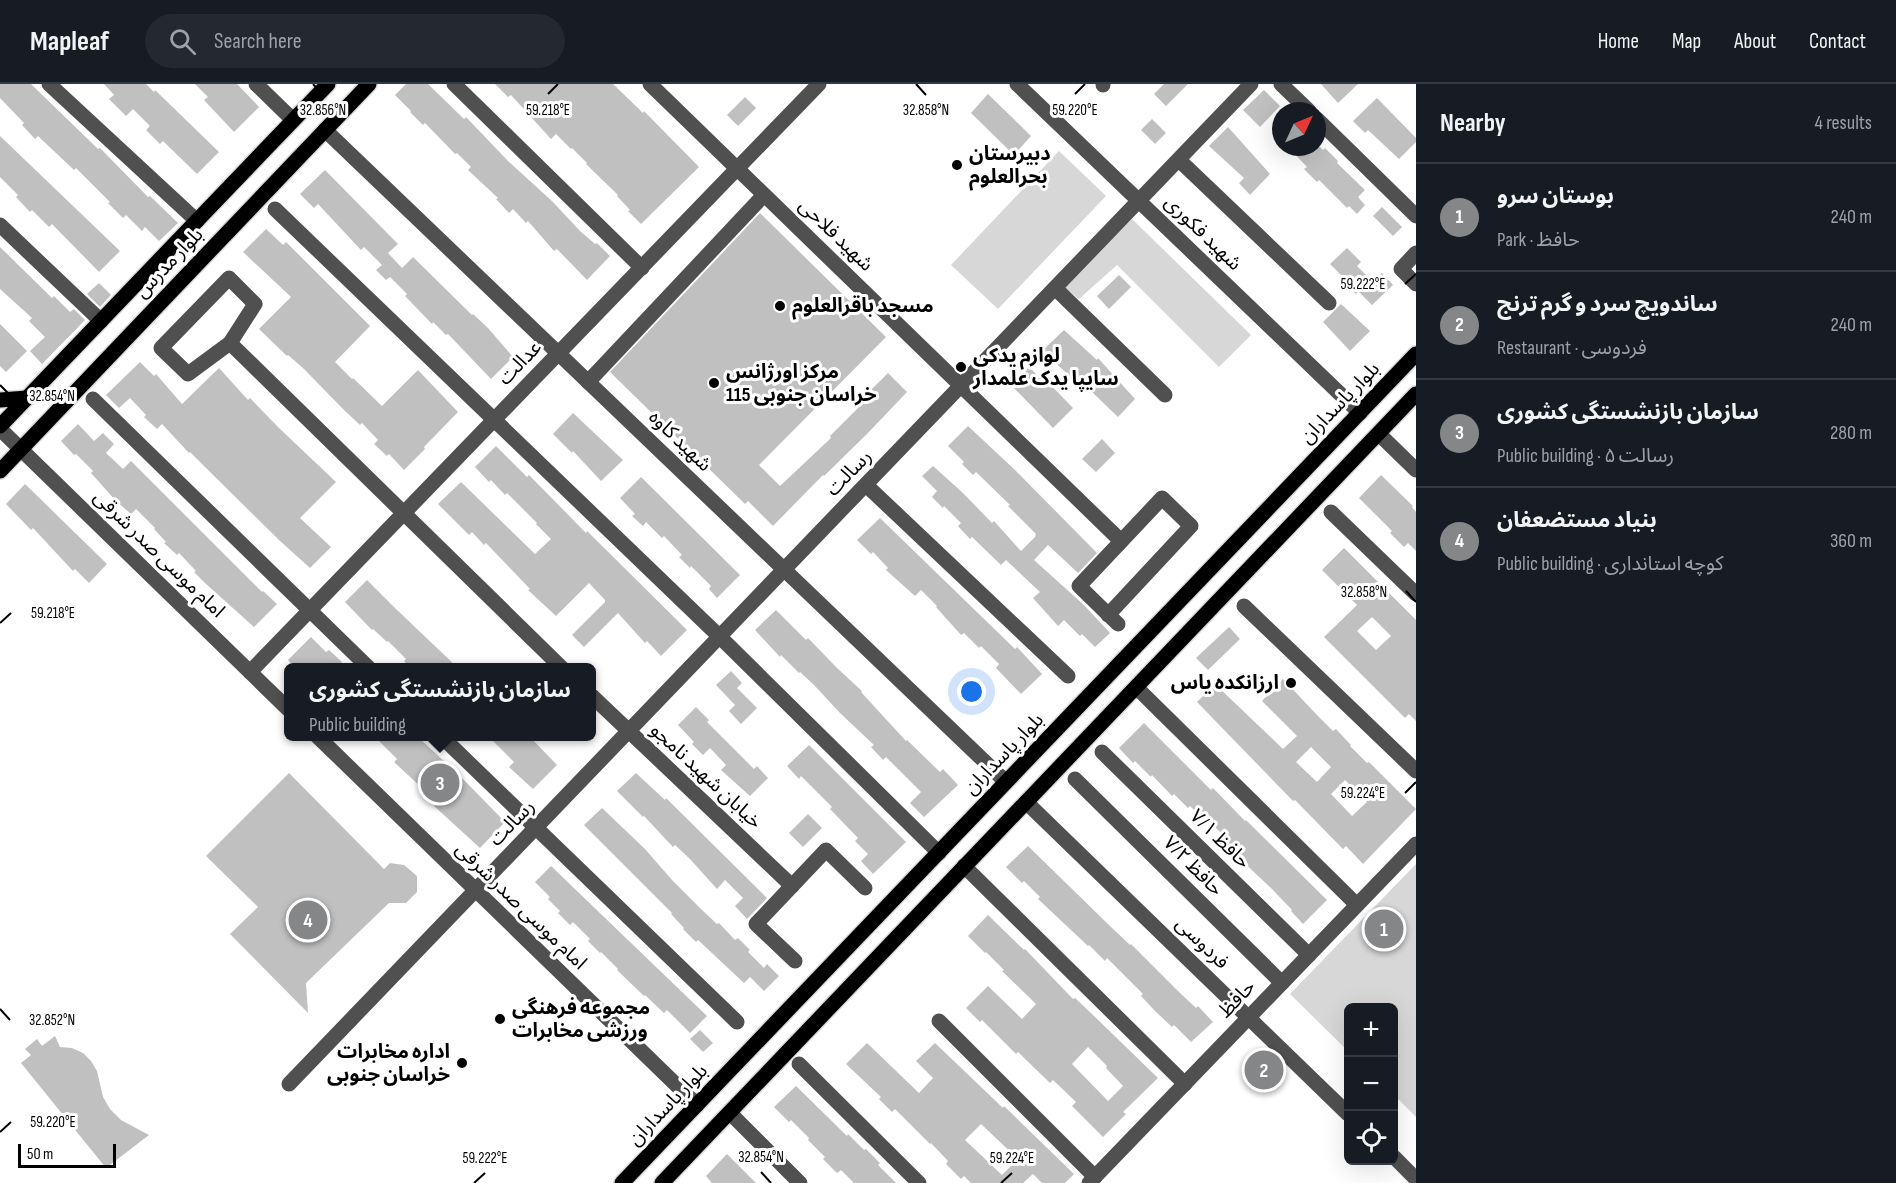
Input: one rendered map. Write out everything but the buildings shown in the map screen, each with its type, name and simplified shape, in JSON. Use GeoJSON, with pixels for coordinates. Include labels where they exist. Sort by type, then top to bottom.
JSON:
{"type":"FeatureCollection","features":[{"type":"Feature","properties":{"kind":"main road","name":"بلوار مدرس"},"geometry":{"type":"LineString","coordinates":[[0,428],[328,84]]}},
{"type":"Feature","properties":{"kind":"main road","name":"بلوار مدرس"},"geometry":{"type":"LineString","coordinates":[[0,471],[369,84]]}},
{"type":"Feature","properties":{"kind":"main road","name":"بلوار پاسداران"},"geometry":{"type":"LineString","coordinates":[[622,1183],[1416,354]]}},
{"type":"Feature","properties":{"kind":"main road"},"geometry":{"type":"LineString","coordinates":[[662,1183],[1416,394]]}},
{"type":"Feature","properties":{"kind":"main road"},"geometry":{"type":"LineString","coordinates":[[0,400],[27,398]]}},
{"type":"Feature","properties":{"kind":"street"},"geometry":{"type":"LineString","coordinates":[[49,84],[197,221]]}},
{"type":"Feature","properties":{"kind":"street"},"geometry":{"type":"LineString","coordinates":[[256,84],[293,120]]}},
{"type":"Feature","properties":{"kind":"street"},"geometry":{"type":"LineString","coordinates":[[454,84],[642,268]]}},
{"type":"Feature","properties":{"kind":"street","name":"شهید فلاحی"},"geometry":{"type":"LineString","coordinates":[[650,84],[1121,541]]}},
{"type":"Feature","properties":{"kind":"street","name":"عدالت"},"geometry":{"type":"LineString","coordinates":[[250,672],[819,84]]}},
{"type":"Feature","properties":{"kind":"street","name":"شهید فکوری"},"geometry":{"type":"LineString","coordinates":[[1017,84],[1360,413]]}},
{"type":"Feature","properties":{"kind":"street","name":"رسالت"},"geometry":{"type":"LineString","coordinates":[[289,1084],[1251,84]]}},
{"type":"Feature","properties":{"kind":"street"},"geometry":{"type":"LineString","coordinates":[[1281,84],[1300,102]]}},
{"type":"Feature","properties":{"kind":"street"},"geometry":{"type":"LineString","coordinates":[[1326,128],[1416,216]]}},
{"type":"Feature","properties":{"kind":"street","name":"شهید کاوه"},"geometry":{"type":"LineString","coordinates":[[325,130],[1006,782]]}},
{"type":"Feature","properties":{"kind":"street"},"geometry":{"type":"LineString","coordinates":[[1179,160],[1329,303]]}},
{"type":"Feature","properties":{"kind":"street"},"geometry":{"type":"LineString","coordinates":[[588,382],[764,195]]}},
{"type":"Feature","properties":{"kind":"street"},"geometry":{"type":"LineString","coordinates":[[275,209],[495,419],[939,853]]}},
{"type":"Feature","properties":{"kind":"street"},"geometry":{"type":"LineString","coordinates":[[0,225],[101,321]]}},
{"type":"Feature","properties":{"kind":"street"},"geometry":{"type":"LineString","coordinates":[[1416,253],[1401,269],[1416,284]]}},
{"type":"Feature","properties":{"kind":"street"},"geometry":{"type":"LineString","coordinates":[[229,278],[255,304],[230,343],[188,374],[161,348],[229,278]]}},
{"type":"Feature","properties":{"kind":"street"},"geometry":{"type":"LineString","coordinates":[[1055,288],[1165,395]]}},
{"type":"Feature","properties":{"kind":"street"},"geometry":{"type":"LineString","coordinates":[[230,343],[557,663]]}},
{"type":"Feature","properties":{"kind":"street"},"geometry":{"type":"LineString","coordinates":[[93,399],[364,663]]}},
{"type":"Feature","properties":{"kind":"street","name":"امام موسی صدر شرقی"},"geometry":{"type":"LineString","coordinates":[[0,428],[284,705]]}},
{"type":"Feature","properties":{"kind":"street"},"geometry":{"type":"LineString","coordinates":[[1379,434],[1416,470]]}},
{"type":"Feature","properties":{"kind":"street"},"geometry":{"type":"LineString","coordinates":[[866,485],[1068,676]]}},
{"type":"Feature","properties":{"kind":"street"},"geometry":{"type":"LineString","coordinates":[[1162,498],[1191,526],[1113,619],[1079,586],[1121,541],[1162,498]]}},
{"type":"Feature","properties":{"kind":"street"},"geometry":{"type":"LineString","coordinates":[[1331,512],[1416,594]]}},
{"type":"Feature","properties":{"kind":"street"},"geometry":{"type":"LineString","coordinates":[[1244,606],[1416,771]]}},
{"type":"Feature","properties":{"kind":"street"},"geometry":{"type":"LineString","coordinates":[[1136,687],[1357,905]]}},
{"type":"Feature","properties":{"kind":"street","name":"خیابان شهید نامجو"},"geometry":{"type":"LineString","coordinates":[[596,701],[792,886]]}},
{"type":"Feature","properties":{"kind":"street","name":"امام موسی صدر شرقی"},"geometry":{"type":"LineString","coordinates":[[321,741],[697,1105]]}},
{"type":"Feature","properties":{"kind":"street"},"geometry":{"type":"LineString","coordinates":[[446,741],[737,1022]]}},
{"type":"Feature","properties":{"kind":"street","name":"حافظ ۷/۱"},"geometry":{"type":"LineString","coordinates":[[1102,752],[1309,955]]}},
{"type":"Feature","properties":{"kind":"street","name":"حافظ ۷/۲"},"geometry":{"type":"LineString","coordinates":[[1075,779],[1282,983]]}},
{"type":"Feature","properties":{"kind":"street","name":"فردوسی"},"geometry":{"type":"LineString","coordinates":[[1026,802],[1345,1111]]}},
{"type":"Feature","properties":{"kind":"street","name":"حافظ"},"geometry":{"type":"LineString","coordinates":[[1092,1180],[1416,844]]}},
{"type":"Feature","properties":{"kind":"street"},"geometry":{"type":"LineString","coordinates":[[795,961],[756,924],[826,850],[865,888]]}},
{"type":"Feature","properties":{"kind":"street"},"geometry":{"type":"LineString","coordinates":[[964,866],[1185,1084]]}},
{"type":"Feature","properties":{"kind":"street"},"geometry":{"type":"LineString","coordinates":[[939,1021],[1092,1180]]}},
{"type":"Feature","properties":{"kind":"street"},"geometry":{"type":"LineString","coordinates":[[799,1064],[919,1183]]}},
{"type":"Feature","properties":{"kind":"street"},"geometry":{"type":"LineString","coordinates":[[729,1113],[800,1183]]}},
{"type":"Feature","properties":{"kind":"street"},"geometry":{"type":"LineString","coordinates":[[1398,1161],[1416,1179]]}},
{"type":"Feature","properties":{"kind":"shaded area"},"geometry":{"type":"Polygon","coordinates":[[[1059,151],[1106,196],[998,309],[951,265],[1059,151]]]}},
{"type":"Feature","properties":{"kind":"shaded area"},"geometry":{"type":"Polygon","coordinates":[[[1132,219],[1251,335],[1219,367],[1117,265],[1079,299],[1063,286],[1132,219]]]}},
{"type":"Feature","properties":{"kind":"shaded area"},"geometry":{"type":"Polygon","coordinates":[[[1416,864],[1416,1117],[1398,1099],[1398,1003],[1344,1003],[1344,1047],[1290,994],[1416,864]]]}},
{"type":"Feature","properties":{"kind":"place","name":"دبیرستان بحرالعلوم"},"geometry":{"type":"Point","coordinates":[957,165]}},
{"type":"Feature","properties":{"kind":"place","name":"مسجد باقرالعلوم"},"geometry":{"type":"Point","coordinates":[780,306]}},
{"type":"Feature","properties":{"kind":"place","name":"لوازم یدکی سایپا یدک علمدار"},"geometry":{"type":"Point","coordinates":[961,367]}},
{"type":"Feature","properties":{"kind":"place","name":"مرکز اورژانس 115 خراسان جنوبی"},"geometry":{"type":"Point","coordinates":[714,383]}},
{"type":"Feature","properties":{"kind":"place","name":"ارزانکده یاس"},"geometry":{"type":"Point","coordinates":[1291,683]}},
{"type":"Feature","properties":{"kind":"place","name":"سازمان بازنشستگی کشوری"},"geometry":{"type":"Point","coordinates":[440,783]}},
{"type":"Feature","properties":{"kind":"place","name":"بنیاد مستضعفان"},"geometry":{"type":"Point","coordinates":[308,920]}},
{"type":"Feature","properties":{"kind":"place","name":"بوستان سرو"},"geometry":{"type":"Point","coordinates":[1384,929]}},
{"type":"Feature","properties":{"kind":"place","name":"مجموعه فرهنگی ورزشی مخابرات"},"geometry":{"type":"Point","coordinates":[500,1019]}},
{"type":"Feature","properties":{"kind":"place","name":"اداره مخابرات خراسان جنوبی"},"geometry":{"type":"Point","coordinates":[462,1063]}},
{"type":"Feature","properties":{"kind":"place","name":"ساندویچ سرد و گرم ترنج"},"geometry":{"type":"Point","coordinates":[1264,1070]}}]}
